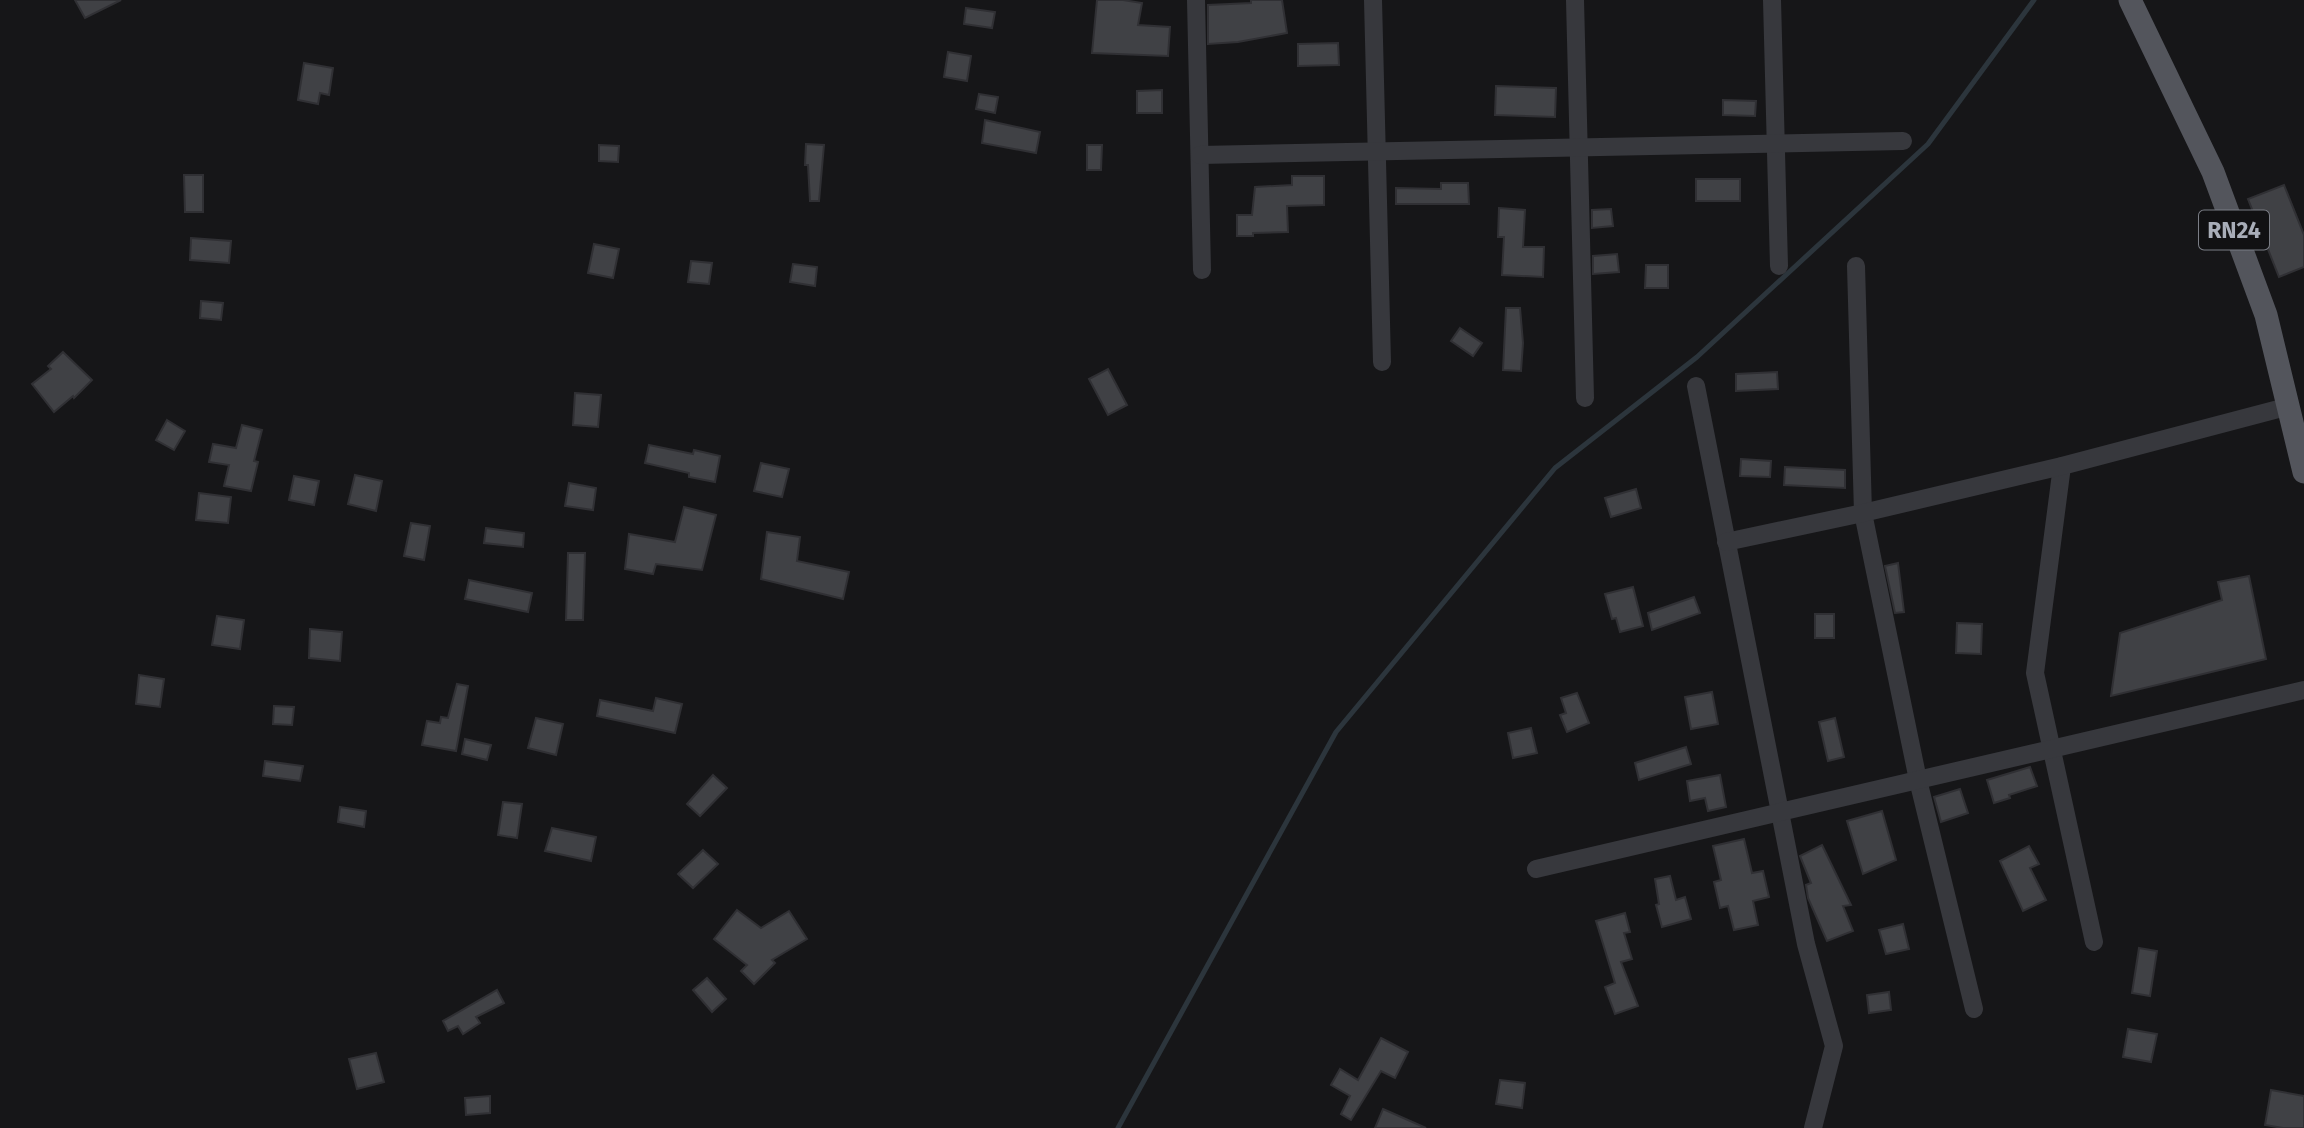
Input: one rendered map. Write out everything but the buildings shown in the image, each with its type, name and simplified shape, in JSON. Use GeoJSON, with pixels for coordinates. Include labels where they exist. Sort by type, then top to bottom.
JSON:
{"type":"FeatureCollection","features":[{"type":"Feature","properties":{"kind":"main road","name":"RN24"},"geometry":{"type":"LineString","coordinates":[[2130,0],[2213,172],[2266,315],[2296,417],[2304,472]]}},
{"type":"Feature","properties":{"kind":"street"},"geometry":{"type":"LineString","coordinates":[[1196,0],[1202,270]]}},
{"type":"Feature","properties":{"kind":"street"},"geometry":{"type":"LineString","coordinates":[[1373,0],[1382,362]]}},
{"type":"Feature","properties":{"kind":"street"},"geometry":{"type":"LineString","coordinates":[[1575,0],[1585,398]]}},
{"type":"Feature","properties":{"kind":"street"},"geometry":{"type":"LineString","coordinates":[[1772,0],[1779,266]]}},
{"type":"Feature","properties":{"kind":"street"},"geometry":{"type":"LineString","coordinates":[[1200,155],[1903,141]]}},
{"type":"Feature","properties":{"kind":"street"},"geometry":{"type":"LineString","coordinates":[[1856,266],[1863,513],[1918,780],[1974,1009]]}},
{"type":"Feature","properties":{"kind":"street"},"geometry":{"type":"LineString","coordinates":[[1696,386],[1806,944],[1833,1046],[1813,1128]]}},
{"type":"Feature","properties":{"kind":"street"},"geometry":{"type":"LineString","coordinates":[[1726,542],[2062,466],[2296,417]]}},
{"type":"Feature","properties":{"kind":"street"},"geometry":{"type":"LineString","coordinates":[[2062,466],[2035,673],[2094,942]]}},
{"type":"Feature","properties":{"kind":"street"},"geometry":{"type":"LineString","coordinates":[[1536,869],[2304,690]]}},
{"type":"Feature","properties":{"kind":"waterway"},"geometry":{"type":"LineString","coordinates":[[1118,1128],[1336,732],[1555,468],[1697,357],[1928,144],[2034,0]]}}]}
